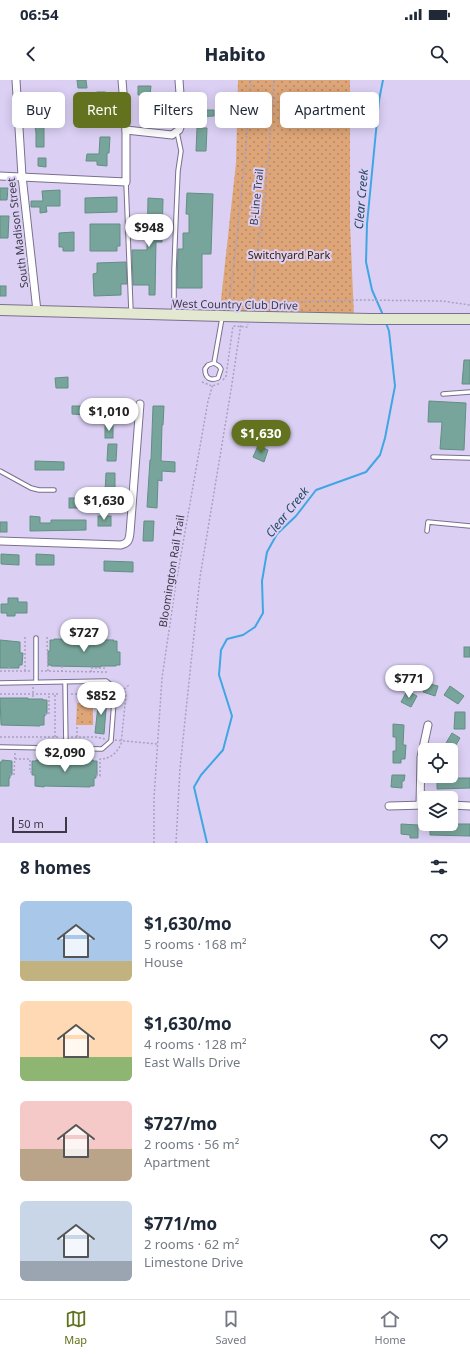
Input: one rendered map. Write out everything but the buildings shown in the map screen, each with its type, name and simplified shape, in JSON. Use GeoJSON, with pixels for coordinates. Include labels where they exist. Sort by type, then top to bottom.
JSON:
{"type":"FeatureCollection","features":[{"type":"Feature","properties":{"kind":"main road","name":"West Country Club Drive"},"geometry":{"type":"LineString","coordinates":[[0,310],[371,319],[470,319]]}},
{"type":"Feature","properties":{"kind":"street","name":"South Madison Street"},"geometry":{"type":"LineString","coordinates":[[16,80],[22,176],[37,311]]}},
{"type":"Feature","properties":{"kind":"street"},"geometry":{"type":"LineString","coordinates":[[0,176],[126,182],[126,130],[122,80]]}},
{"type":"Feature","properties":{"kind":"street"},"geometry":{"type":"LineString","coordinates":[[126,130],[172,135],[177,132],[182,122],[179,80]]}},
{"type":"Feature","properties":{"kind":"street"},"geometry":{"type":"LineString","coordinates":[[0,542],[50,544],[126,544],[130,534],[140,404]]}},
{"type":"Feature","properties":{"kind":"street"},"geometry":{"type":"LineString","coordinates":[[422,791],[421,757],[428,725]]}},
{"type":"Feature","properties":{"kind":"street"},"geometry":{"type":"LineString","coordinates":[[389,806],[418,805]]}},
{"type":"Feature","properties":{"kind":"street"},"geometry":{"type":"LineString","coordinates":[[458,806],[470,806]]}},
{"type":"Feature","properties":{"kind":"lane"},"geometry":{"type":"LineString","coordinates":[[174,315],[174,270],[178,171],[181,151],[177,132]]}},
{"type":"Feature","properties":{"kind":"lane"},"geometry":{"type":"LineString","coordinates":[[126,182],[131,313]]}},
{"type":"Feature","properties":{"kind":"lane"},"geometry":{"type":"LineString","coordinates":[[214,363],[222,316]]}},
{"type":"Feature","properties":{"kind":"lane"},"geometry":{"type":"LineString","coordinates":[[214,363],[221,369],[218,378],[213,380],[208,378],[205,374],[205,369],[208,365],[214,363]]}},
{"type":"Feature","properties":{"kind":"lane"},"geometry":{"type":"LineString","coordinates":[[443,394],[470,392]]}},
{"type":"Feature","properties":{"kind":"lane"},"geometry":{"type":"LineString","coordinates":[[433,457],[470,458]]}},
{"type":"Feature","properties":{"kind":"lane"},"geometry":{"type":"LineString","coordinates":[[0,471],[31,488],[39,490],[54,490]]}},
{"type":"Feature","properties":{"kind":"lane"},"geometry":{"type":"LineString","coordinates":[[422,522],[470,526]]}},
{"type":"Feature","properties":{"kind":"lane"},"geometry":{"type":"LineString","coordinates":[[427,531],[428,522]]}},
{"type":"Feature","properties":{"kind":"lane"},"geometry":{"type":"LineString","coordinates":[[36,638],[36,682]]}},
{"type":"Feature","properties":{"kind":"lane"},"geometry":{"type":"LineString","coordinates":[[0,683],[106,681],[116,688],[111,741],[102,748],[0,747]]}},
{"type":"Feature","properties":{"kind":"lane"},"geometry":{"type":"LineString","coordinates":[[66,682],[66,748]]}},
{"type":"Feature","properties":{"kind":"path"},"geometry":{"type":"LineString","coordinates":[[228,305],[238,234],[246,150],[250,80]]}},
{"type":"Feature","properties":{"kind":"path","name":"B-Line Trail"},"geometry":{"type":"LineString","coordinates":[[176,843],[180,768],[200,577],[241,327],[250,303],[266,188],[274,80]]}},
{"type":"Feature","properties":{"kind":"path"},"geometry":{"type":"LineString","coordinates":[[202,307],[250,303],[362,300],[442,301],[470,305]]}},
{"type":"Feature","properties":{"kind":"path","name":"Bloomington Rail Trail"},"geometry":{"type":"LineString","coordinates":[[154,843],[154,798],[162,678],[176,583],[208,401],[212,386],[219,385],[226,376],[233,326],[241,327]]}},
{"type":"Feature","properties":{"kind":"path"},"geometry":{"type":"LineString","coordinates":[[241,327],[247,327]]}},
{"type":"Feature","properties":{"kind":"path"},"geometry":{"type":"LineString","coordinates":[[25,637],[25,671]]}},
{"type":"Feature","properties":{"kind":"path"},"geometry":{"type":"LineString","coordinates":[[47,637],[48,672]]}},
{"type":"Feature","properties":{"kind":"path"},"geometry":{"type":"LineString","coordinates":[[62,666],[62,672]]}},
{"type":"Feature","properties":{"kind":"path"},"geometry":{"type":"LineString","coordinates":[[91,672],[91,668],[106,668],[106,666]]}},
{"type":"Feature","properties":{"kind":"path"},"geometry":{"type":"LineString","coordinates":[[0,671],[32,671]]}},
{"type":"Feature","properties":{"kind":"path"},"geometry":{"type":"LineString","coordinates":[[41,672],[108,672]]}},
{"type":"Feature","properties":{"kind":"path"},"geometry":{"type":"LineString","coordinates":[[33,687],[33,699]]}},
{"type":"Feature","properties":{"kind":"path"},"geometry":{"type":"LineString","coordinates":[[0,694],[62,694]]}},
{"type":"Feature","properties":{"kind":"path"},"geometry":{"type":"LineString","coordinates":[[45,714],[49,714],[49,694]]}},
{"type":"Feature","properties":{"kind":"path"},"geometry":{"type":"LineString","coordinates":[[55,694],[55,737]]}},
{"type":"Feature","properties":{"kind":"path"},"geometry":{"type":"LineString","coordinates":[[71,694],[110,694]]}},
{"type":"Feature","properties":{"kind":"path"},"geometry":{"type":"LineString","coordinates":[[77,725],[77,737]]}},
{"type":"Feature","properties":{"kind":"path"},"geometry":{"type":"LineString","coordinates":[[0,737],[62,737]]}},
{"type":"Feature","properties":{"kind":"path"},"geometry":{"type":"LineString","coordinates":[[71,737],[96,737],[106,739]]}},
{"type":"Feature","properties":{"kind":"path"},"geometry":{"type":"LineString","coordinates":[[115,740],[158,744]]}},
{"type":"Feature","properties":{"kind":"path"},"geometry":{"type":"LineString","coordinates":[[47,752],[47,760]]}},
{"type":"Feature","properties":{"kind":"path"},"geometry":{"type":"LineString","coordinates":[[83,753],[83,760]]}},
{"type":"Feature","properties":{"kind":"path"},"geometry":{"type":"LineString","coordinates":[[10,775],[14,775],[15,754]]}},
{"type":"Feature","properties":{"kind":"path"},"geometry":{"type":"LineString","coordinates":[[15,759],[30,759],[30,772],[32,772]]}},
{"type":"Feature","properties":{"kind":"green space","name":"Switchyard Park"},"geometry":{"type":"Polygon","coordinates":[[[238,80],[350,80],[350,92],[280,92],[280,128],[350,128],[350,224],[354,316],[219,318],[236,163],[237,128],[272,128],[272,92],[238,92],[238,80]]]}},
{"type":"Feature","properties":{"kind":"green space"},"geometry":{"type":"Polygon","coordinates":[[[77,703],[93,703],[93,725],[76,725],[77,703]]]}},
{"type":"Feature","properties":{"kind":"green space"},"geometry":{"type":"Polygon","coordinates":[[[83,706],[90,706],[90,721],[83,721],[83,706]]]}},
{"type":"Feature","properties":{"kind":"waterway","name":"Clear Creek"},"geometry":{"type":"LineString","coordinates":[[383,80],[379,100],[367,224],[366,262],[372,290],[383,315]]}},
{"type":"Feature","properties":{"kind":"waterway","name":"Clear Creek"},"geometry":{"type":"LineString","coordinates":[[207,843],[194,787],[201,775],[223,750],[232,716],[219,675],[221,650],[227,639],[243,635],[255,627],[263,613],[262,581],[267,552],[277,534],[296,516],[316,490],[366,472],[380,455],[385,438],[395,386],[389,331],[386,323]]}}]}
